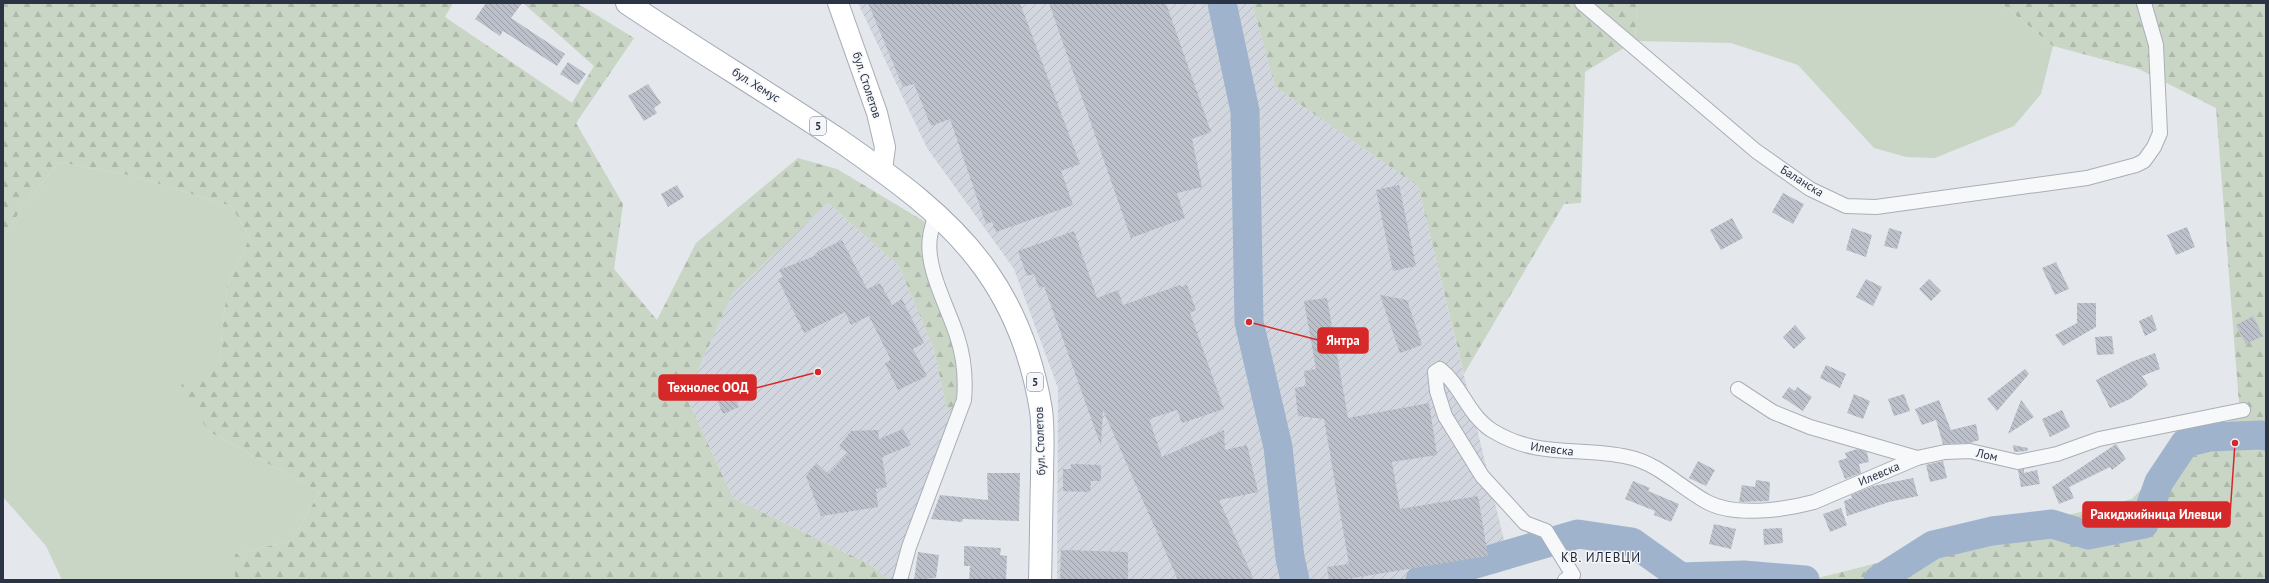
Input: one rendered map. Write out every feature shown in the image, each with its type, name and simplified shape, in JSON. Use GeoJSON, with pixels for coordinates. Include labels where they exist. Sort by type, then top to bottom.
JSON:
{"type":"FeatureCollection","features":[{"type":"Feature","properties":{"kind":"main road","name":"бул. Хемус"},"geometry":{"type":"LineString","coordinates":[[627,3],[695,49],[767,91],[882,170]]}},
{"type":"Feature","properties":{"kind":"main road","name":"бул. Столетов"},"geometry":{"type":"LineString","coordinates":[[838,3],[877,113],[885,147],[882,170]]}},
{"type":"Feature","properties":{"kind":"main road","name":"5"},"geometry":{"type":"LineString","coordinates":[[882,170],[936,213]]}},
{"type":"Feature","properties":{"kind":"main road","name":"бул. Столетов"},"geometry":{"type":"LineString","coordinates":[[936,213],[986,270],[1017,326],[1035,379],[1041,411],[1043,445],[1040,580]]}},
{"type":"Feature","properties":{"kind":"street","name":"Баланска"},"geometry":{"type":"LineString","coordinates":[[1582,3],[1756,151],[1810,189],[1846,206],[1876,207],[2087,178],[2123,169],[2144,161],[2154,147],[2160,133],[2156,45],[2144,3]]}},
{"type":"Feature","properties":{"kind":"street"},"geometry":{"type":"LineString","coordinates":[[900,580],[908,547],[964,400],[965,382],[963,360],[958,337],[938,284],[930,254],[929,237],[936,213]]}},
{"type":"Feature","properties":{"kind":"street","name":"Илевска"},"geometry":{"type":"LineString","coordinates":[[1569,577],[1546,531],[1525,523],[1482,476],[1446,416],[1437,391],[1435,372],[1440,369],[1448,375],[1473,414],[1487,426],[1517,444],[1543,450],[1630,457],[1650,466],[1706,502],[1721,508],[1739,510],[1796,506],[1814,502],[1917,458]]}},
{"type":"Feature","properties":{"kind":"street","name":"Лом"},"geometry":{"type":"LineString","coordinates":[[1738,389],[1772,412],[1810,427],[1917,458],[1945,452],[1970,451],[2018,462],[2057,454],[2098,439],[2244,410]]}},
{"type":"Feature","properties":{"kind":"shaded area"},"geometry":{"type":"Polygon","coordinates":[[[858,3],[1252,3],[1275,87],[1418,186],[1511,569],[1472,580],[1057,580],[1058,388],[1014,269],[927,148],[858,3]]]}},
{"type":"Feature","properties":{"kind":"shaded area"},"geometry":{"type":"Polygon","coordinates":[[[828,203],[899,266],[934,349],[947,410],[964,400],[900,580],[889,580],[871,565],[733,498],[686,396],[733,293],[828,203]]]}},
{"type":"Feature","properties":{"kind":"green space"},"geometry":{"type":"Polygon","coordinates":[[[3,3],[453,3],[445,17],[572,103],[594,66],[523,3],[577,3],[634,38],[576,123],[623,204],[614,269],[657,320],[696,243],[798,158],[837,169],[932,226],[929,237],[958,337],[964,400],[947,410],[934,349],[899,266],[828,203],[733,293],[686,396],[733,498],[871,565],[889,580],[235,580],[235,554],[291,541],[320,492],[208,431],[181,385],[219,363],[227,287],[250,237],[231,206],[133,176],[59,162],[27,201],[3,237],[3,3]]]}},
{"type":"Feature","properties":{"kind":"green space"},"geometry":{"type":"Polygon","coordinates":[[[1252,3],[1637,3],[1635,41],[1585,72],[1581,203],[1564,204],[1464,374],[1418,186],[1275,87],[1252,3]]]}},
{"type":"Feature","properties":{"kind":"green space"},"geometry":{"type":"Polygon","coordinates":[[[1637,3],[2001,3],[2053,46],[2041,94],[2014,126],[1935,158],[1906,157],[1874,148],[1798,65],[1731,43],[1635,41],[1637,3]]]}},
{"type":"Feature","properties":{"kind":"green space"},"geometry":{"type":"Polygon","coordinates":[[[2001,3],[2266,3],[2266,580],[1810,580],[2132,499],[2185,443],[2240,416],[2216,108],[2139,69],[2053,46],[2001,3]]]}},
{"type":"Feature","properties":{"kind":"green space"},"geometry":{"type":"Polygon","coordinates":[[[59,162],[133,176],[231,206],[250,237],[227,287],[219,363],[208,431],[320,492],[291,541],[235,554],[235,580],[62,580],[46,546],[3,497],[3,237],[27,201],[59,162]]]}},
{"type":"Feature","properties":{"kind":"building"},"geometry":{"type":"Polygon","coordinates":[[[486,3],[522,3],[511,18],[565,54],[557,66],[503,31],[500,36],[475,19],[486,3]]]}},
{"type":"Feature","properties":{"kind":"building"},"geometry":{"type":"Polygon","coordinates":[[[868,3],[1020,3],[1080,164],[1061,171],[1073,205],[996,232],[992,222],[986,224],[950,119],[931,126],[914,84],[903,87],[868,3]]]}},
{"type":"Feature","properties":{"kind":"building"},"geometry":{"type":"Polygon","coordinates":[[[1049,3],[1166,3],[1211,132],[1192,139],[1202,187],[1177,193],[1185,218],[1131,238],[1049,3]]]}},
{"type":"Feature","properties":{"kind":"building"},"geometry":{"type":"Polygon","coordinates":[[[568,62],[586,74],[578,85],[560,74],[568,62]]]}},
{"type":"Feature","properties":{"kind":"building"},"geometry":{"type":"Polygon","coordinates":[[[648,84],[661,103],[654,108],[657,113],[644,121],[628,96],[648,84]]]}},
{"type":"Feature","properties":{"kind":"building"},"geometry":{"type":"Polygon","coordinates":[[[677,185],[684,197],[668,207],[661,194],[677,185]]]}},
{"type":"Feature","properties":{"kind":"building"},"geometry":{"type":"Polygon","coordinates":[[[1399,185],[1416,266],[1393,271],[1376,190],[1399,185]]]}},
{"type":"Feature","properties":{"kind":"building"},"geometry":{"type":"Polygon","coordinates":[[[1783,193],[1804,204],[1793,224],[1772,212],[1783,193]]]}},
{"type":"Feature","properties":{"kind":"building"},"geometry":{"type":"Polygon","coordinates":[[[1732,218],[1743,238],[1721,250],[1710,230],[1732,218]]]}},
{"type":"Feature","properties":{"kind":"building"},"geometry":{"type":"Polygon","coordinates":[[[2187,227],[2195,247],[2176,255],[2167,235],[2187,227]]]}},
{"type":"Feature","properties":{"kind":"building"},"geometry":{"type":"Polygon","coordinates":[[[1852,228],[1872,235],[1866,257],[1846,250],[1852,228]]]}},
{"type":"Feature","properties":{"kind":"building"},"geometry":{"type":"Polygon","coordinates":[[[1889,228],[1902,232],[1897,249],[1884,246],[1889,228]]]}},
{"type":"Feature","properties":{"kind":"building"},"geometry":{"type":"Polygon","coordinates":[[[1074,231],[1097,298],[1118,290],[1123,305],[1180,285],[1181,287],[1187,285],[1196,310],[1190,313],[1224,409],[1182,423],[1177,410],[1149,419],[1162,457],[1224,430],[1225,450],[1247,445],[1258,492],[1219,500],[1254,580],[1178,580],[1103,410],[1101,446],[1044,286],[1039,288],[1034,274],[1027,276],[1018,251],[1074,231]]]}},
{"type":"Feature","properties":{"kind":"building"},"geometry":{"type":"Polygon","coordinates":[[[842,240],[867,289],[880,283],[892,305],[902,299],[924,343],[913,349],[927,376],[898,390],[885,363],[891,360],[869,316],[851,325],[845,312],[804,333],[778,279],[783,277],[779,270],[817,255],[816,253],[842,240]]]}},
{"type":"Feature","properties":{"kind":"building"},"geometry":{"type":"Polygon","coordinates":[[[2056,262],[2069,289],[2055,295],[2042,268],[2056,262]]]}},
{"type":"Feature","properties":{"kind":"building"},"geometry":{"type":"Polygon","coordinates":[[[1866,279],[1882,287],[1873,306],[1856,297],[1866,279]]]}},
{"type":"Feature","properties":{"kind":"building"},"geometry":{"type":"Polygon","coordinates":[[[1929,279],[1941,291],[1931,301],[1919,289],[1929,279]]]}},
{"type":"Feature","properties":{"kind":"building"},"geometry":{"type":"Polygon","coordinates":[[[1380,295],[1407,300],[1422,345],[1400,353],[1380,295]]]}},
{"type":"Feature","properties":{"kind":"building"},"geometry":{"type":"Polygon","coordinates":[[[1327,298],[1348,418],[1429,403],[1437,455],[1392,462],[1400,509],[1478,496],[1488,556],[1341,580],[1329,580],[1327,567],[1349,564],[1324,419],[1298,416],[1295,388],[1306,386],[1304,371],[1316,369],[1304,301],[1327,298]]]}},
{"type":"Feature","properties":{"kind":"building"},"geometry":{"type":"Polygon","coordinates":[[[2077,303],[2096,303],[2096,327],[2063,346],[2055,335],[2077,323],[2077,303]]]}},
{"type":"Feature","properties":{"kind":"building"},"geometry":{"type":"Polygon","coordinates":[[[2152,315],[2157,330],[2145,336],[2139,321],[2152,315]]]}},
{"type":"Feature","properties":{"kind":"building"},"geometry":{"type":"Polygon","coordinates":[[[2253,316],[2263,336],[2246,344],[2236,325],[2253,316]]]}},
{"type":"Feature","properties":{"kind":"building"},"geometry":{"type":"Polygon","coordinates":[[[1795,325],[1806,338],[1794,349],[1783,337],[1795,325]]]}},
{"type":"Feature","properties":{"kind":"building"},"geometry":{"type":"Polygon","coordinates":[[[2112,336],[2114,354],[2097,355],[2095,337],[2112,336]]]}},
{"type":"Feature","properties":{"kind":"building"},"geometry":{"type":"Polygon","coordinates":[[[2155,353],[2160,369],[2142,376],[2148,385],[2130,399],[2110,408],[2096,380],[2131,362],[2155,353]]]}},
{"type":"Feature","properties":{"kind":"building"},"geometry":{"type":"Polygon","coordinates":[[[1826,365],[1846,374],[1840,388],[1820,378],[1826,365]]]}},
{"type":"Feature","properties":{"kind":"building"},"geometry":{"type":"Polygon","coordinates":[[[2025,369],[2029,374],[1997,411],[1987,399],[2025,369]]]}},
{"type":"Feature","properties":{"kind":"building"},"geometry":{"type":"Polygon","coordinates":[[[728,379],[739,407],[723,414],[711,386],[728,379]]]}},
{"type":"Feature","properties":{"kind":"building"},"geometry":{"type":"Polygon","coordinates":[[[1789,387],[1795,391],[1797,387],[1812,397],[1803,411],[1782,397],[1789,387]]]}},
{"type":"Feature","properties":{"kind":"building"},"geometry":{"type":"Polygon","coordinates":[[[1854,394],[1870,401],[1863,419],[1847,413],[1854,394]]]}},
{"type":"Feature","properties":{"kind":"building"},"geometry":{"type":"Polygon","coordinates":[[[1904,394],[1910,411],[1894,416],[1888,399],[1904,394]]]}},
{"type":"Feature","properties":{"kind":"building"},"geometry":{"type":"Polygon","coordinates":[[[1939,400],[1951,430],[1976,424],[1979,440],[1970,443],[1943,444],[1936,420],[1922,425],[1915,409],[1939,400]]]}},
{"type":"Feature","properties":{"kind":"building"},"geometry":{"type":"Polygon","coordinates":[[[2021,400],[2034,417],[2008,434],[2021,400]]]}},
{"type":"Feature","properties":{"kind":"building"},"geometry":{"type":"Polygon","coordinates":[[[2062,410],[2070,427],[2050,437],[2042,419],[2062,410]]]}},
{"type":"Feature","properties":{"kind":"building"},"geometry":{"type":"Polygon","coordinates":[[[903,429],[911,445],[882,457],[887,487],[876,489],[878,507],[821,516],[806,476],[816,463],[828,474],[848,453],[839,446],[851,431],[878,430],[879,439],[903,429]]]}},
{"type":"Feature","properties":{"kind":"building"},"geometry":{"type":"Polygon","coordinates":[[[2116,444],[2126,459],[2112,470],[2110,467],[2069,487],[2074,498],[2059,504],[2052,487],[2116,444]]]}},
{"type":"Feature","properties":{"kind":"building"},"geometry":{"type":"Polygon","coordinates":[[[2013,445],[2028,448],[2027,451],[2014,452],[2013,445]]]}},
{"type":"Feature","properties":{"kind":"building"},"geometry":{"type":"Polygon","coordinates":[[[1857,449],[1867,452],[1869,462],[1859,464],[1861,473],[1845,479],[1838,461],[1847,458],[1845,453],[1857,449]]]}},
{"type":"Feature","properties":{"kind":"building"},"geometry":{"type":"Polygon","coordinates":[[[1698,461],[1715,470],[1706,486],[1689,478],[1698,461]]]}},
{"type":"Feature","properties":{"kind":"building"},"geometry":{"type":"Polygon","coordinates":[[[1943,461],[1947,478],[1930,482],[1926,465],[1943,461]]]}},
{"type":"Feature","properties":{"kind":"building"},"geometry":{"type":"Polygon","coordinates":[[[1071,464],[1101,465],[1101,481],[1091,481],[1090,492],[1063,491],[1063,469],[1071,469],[1071,464]]]}},
{"type":"Feature","properties":{"kind":"building"},"geometry":{"type":"Polygon","coordinates":[[[2024,469],[2024,473],[2037,470],[2040,484],[2021,487],[2018,470],[2024,469]]]}},
{"type":"Feature","properties":{"kind":"building"},"geometry":{"type":"Polygon","coordinates":[[[987,473],[1020,473],[1019,521],[963,519],[962,522],[931,519],[940,495],[988,500],[987,473]]]}},
{"type":"Feature","properties":{"kind":"building"},"geometry":{"type":"Polygon","coordinates":[[[1913,478],[1918,496],[1889,502],[1847,516],[1844,501],[1852,498],[1851,495],[1873,486],[1913,478]]]}},
{"type":"Feature","properties":{"kind":"building"},"geometry":{"type":"Polygon","coordinates":[[[1756,480],[1770,482],[1769,501],[1739,502],[1742,485],[1755,487],[1756,480]]]}},
{"type":"Feature","properties":{"kind":"building"},"geometry":{"type":"Polygon","coordinates":[[[1633,481],[1650,488],[1648,491],[1679,504],[1671,522],[1654,515],[1655,511],[1625,499],[1633,481]]]}},
{"type":"Feature","properties":{"kind":"building"},"geometry":{"type":"Polygon","coordinates":[[[1841,508],[1847,525],[1830,532],[1823,514],[1841,508]]]}},
{"type":"Feature","properties":{"kind":"building"},"geometry":{"type":"Polygon","coordinates":[[[1714,524],[1736,529],[1731,549],[1709,544],[1714,524]]]}},
{"type":"Feature","properties":{"kind":"building"},"geometry":{"type":"Polygon","coordinates":[[[1782,528],[1783,543],[1764,545],[1763,529],[1782,528]]]}},
{"type":"Feature","properties":{"kind":"building"},"geometry":{"type":"Polygon","coordinates":[[[964,546],[1001,548],[1000,555],[1007,556],[1006,580],[969,580],[970,566],[964,566],[964,546]]]}},
{"type":"Feature","properties":{"kind":"building"},"geometry":{"type":"Polygon","coordinates":[[[1061,550],[1128,552],[1128,580],[1060,580],[1061,550]]]}},
{"type":"Feature","properties":{"kind":"building"},"geometry":{"type":"Polygon","coordinates":[[[918,552],[939,555],[936,578],[914,580],[918,552]]]}},
{"type":"Feature","properties":{"kind":"waterway"},"geometry":{"type":"LineString","coordinates":[[1222,3],[1245,111],[1249,322],[1278,447],[1290,558],[1295,580]]}},
{"type":"Feature","properties":{"kind":"waterway"},"geometry":{"type":"LineString","coordinates":[[1878,580],[1933,545],[1992,531],[2052,524],[2088,535],[2144,524],[2159,482],[2185,443],[2210,437],[2266,436]]}},
{"type":"Feature","properties":{"kind":"waterway"},"geometry":{"type":"LineString","coordinates":[[1420,580],[1578,534],[1632,542],[1681,577],[1744,575],[1805,580]]}},
{"type":"Feature","properties":{"kind":"place","name":"Янтра"},"geometry":{"type":"Point","coordinates":[1249,322]}},
{"type":"Feature","properties":{"kind":"place","name":"Технолес ООД"},"geometry":{"type":"Point","coordinates":[818,372]}},
{"type":"Feature","properties":{"kind":"place","name":"Ракиджийница Илевци"},"geometry":{"type":"Point","coordinates":[2235,443]}},
{"type":"Feature","properties":{"kind":"district","name":"КВ. ИЛЕВЦИ"},"geometry":{"type":"Point","coordinates":[1601,557]}}]}
